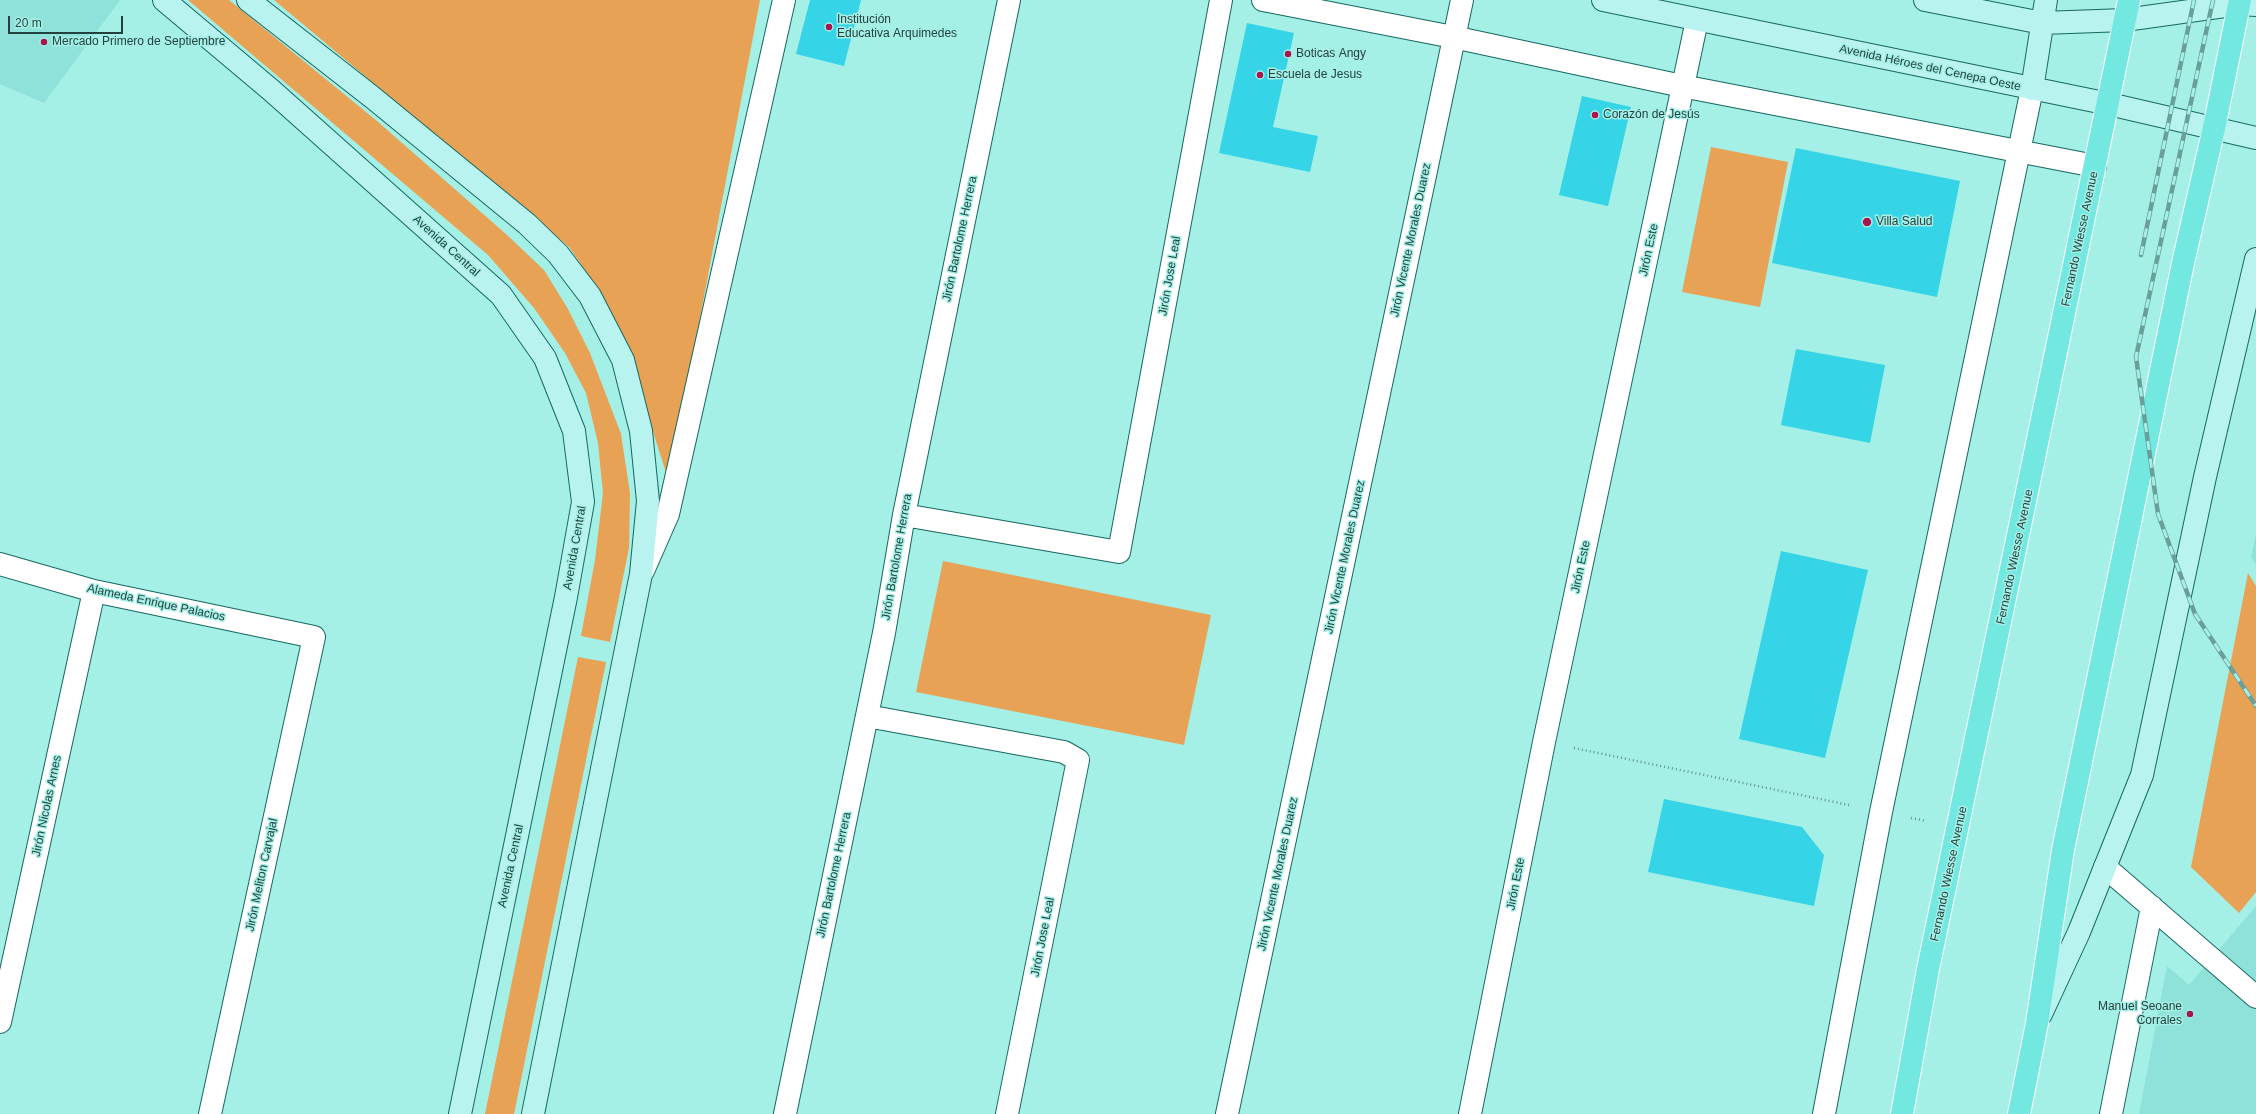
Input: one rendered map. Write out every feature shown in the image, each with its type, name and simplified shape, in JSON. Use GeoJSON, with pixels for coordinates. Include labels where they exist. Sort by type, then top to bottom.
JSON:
{"type":"FeatureCollection","features":[{"type":"Feature","properties":{"kind":"main road","name":"Avenida Central"},"geometry":{"type":"LineString","coordinates":[[164,0],[271,90],[501,294],[546,358],[574,431],[583,502],[566,597],[460,1114]]}},
{"type":"Feature","properties":{"kind":"main road"},"geometry":{"type":"LineString","coordinates":[[248,0],[372,97],[527,224],[558,254],[590,296],[623,360],[641,431],[648,501],[641,574],[533,1114]]}},
{"type":"Feature","properties":{"kind":"main road","name":"Avenida Héroes del Cenepa Oeste"},"geometry":{"type":"LineString","coordinates":[[1603,0],[2109,104],[2256,138]]}},
{"type":"Feature","properties":{"kind":"main road"},"geometry":{"type":"LineString","coordinates":[[1925,0],[2042,23],[2127,10],[2245,3],[2183,263],[2063,850],[2037,1022],[2019,1114]]}},
{"type":"Feature","properties":{"kind":"main road"},"geometry":{"type":"LineString","coordinates":[[2032,89],[2046,0]]}},
{"type":"Feature","properties":{"kind":"main road","name":"Fernando Wiesse Avenue"},"geometry":{"type":"LineString","coordinates":[[1902,1114],[1928,969],[2109,104],[2127,10]]}},
{"type":"Feature","properties":{"kind":"main road"},"geometry":{"type":"LineString","coordinates":[[2037,1022],[2079,932],[2142,775],[2205,477],[2256,259]]}},
{"type":"Feature","properties":{"kind":"street"},"geometry":{"type":"LineString","coordinates":[[641,574],[668,514],[784,0]]}},
{"type":"Feature","properties":{"kind":"street","name":"Jirón Bartolome Herrera"},"geometry":{"type":"LineString","coordinates":[[785,1114],[867,716],[904,515],[1009,0]]}},
{"type":"Feature","properties":{"kind":"street","name":"Jirón Jose Leal"},"geometry":{"type":"LineString","coordinates":[[904,515],[1120,552],[1221,0]]}},
{"type":"Feature","properties":{"kind":"street"},"geometry":{"type":"LineString","coordinates":[[1263,0],[1453,37],[1682,86],[2095,166]]}},
{"type":"Feature","properties":{"kind":"street","name":"Jirón Vicente Morales Duarez"},"geometry":{"type":"LineString","coordinates":[[1227,1114],[1300,776],[1453,37],[1462,0]]}},
{"type":"Feature","properties":{"kind":"street","name":"Jirón Este"},"geometry":{"type":"LineString","coordinates":[[1470,1114],[1544,742],[1696,20]]}},
{"type":"Feature","properties":{"kind":"street"},"geometry":{"type":"LineString","coordinates":[[1824,1114],[1881,812],[2032,89]]}},
{"type":"Feature","properties":{"kind":"street","name":"Alameda Enrique Palacios"},"geometry":{"type":"LineString","coordinates":[[0,564],[94,591],[314,637]]}},
{"type":"Feature","properties":{"kind":"street","name":"Jirón Nicolas Arnes"},"geometry":{"type":"LineString","coordinates":[[0,1022],[94,591]]}},
{"type":"Feature","properties":{"kind":"street","name":"Jirón Meliton Carvajal"},"geometry":{"type":"LineString","coordinates":[[210,1114],[314,637]]}},
{"type":"Feature","properties":{"kind":"street","name":"Jirón Jose Leal"},"geometry":{"type":"LineString","coordinates":[[867,716],[1064,752],[1078,760],[1007,1114]]}},
{"type":"Feature","properties":{"kind":"street"},"geometry":{"type":"LineString","coordinates":[[2105,867],[2256,997]]}},
{"type":"Feature","properties":{"kind":"street"},"geometry":{"type":"LineString","coordinates":[[2111,1114],[2152,907]]}},
{"type":"Feature","properties":{"kind":"path"},"geometry":{"type":"LineString","coordinates":[[1544,742],[1958,828]]}},
{"type":"Feature","properties":{"kind":"shaded area","name":"Mercado Primero de Septiembre"},"geometry":{"type":"Polygon","coordinates":[[[0,0],[120,0],[44,103],[0,84],[0,0]]]}},
{"type":"Feature","properties":{"kind":"shaded area"},"geometry":{"type":"Polygon","coordinates":[[[188,0],[229,0],[377,121],[506,234],[544,270],[568,309],[590,353],[621,434],[630,493],[629,548],[610,642],[581,636],[595,560],[603,493],[598,443],[586,393],[565,353],[534,308],[488,255],[188,0]]]}},
{"type":"Feature","properties":{"kind":"shaded area"},"geometry":{"type":"Polygon","coordinates":[[[274,0],[760,0],[669,482],[624,341],[589,276],[569,247],[274,0]]]}},
{"type":"Feature","properties":{"kind":"shaded area"},"geometry":{"type":"Polygon","coordinates":[[[1711,147],[1788,162],[1760,307],[1682,292],[1711,147]]]}},
{"type":"Feature","properties":{"kind":"shaded area"},"geometry":{"type":"Polygon","coordinates":[[[2256,534],[2256,565],[2251,557],[2256,534]]]}},
{"type":"Feature","properties":{"kind":"shaded area"},"geometry":{"type":"Polygon","coordinates":[[[943,561],[1211,615],[1184,745],[916,692],[943,561]]]}},
{"type":"Feature","properties":{"kind":"shaded area"},"geometry":{"type":"Polygon","coordinates":[[[2248,573],[2256,586],[2256,892],[2239,913],[2191,867],[2248,573]]]}},
{"type":"Feature","properties":{"kind":"shaded area"},"geometry":{"type":"Polygon","coordinates":[[[578,657],[606,662],[514,1114],[485,1114],[578,657]]]}},
{"type":"Feature","properties":{"kind":"shaded area","name":"Manuel Seoane Corrales"},"geometry":{"type":"Polygon","coordinates":[[[2256,906],[2256,1114],[2139,1114],[2167,966],[2189,985],[2256,906]]]}},
{"type":"Feature","properties":{"kind":"building","name":"Institución Educativa Arquimedes"},"geometry":{"type":"Polygon","coordinates":[[[810,0],[861,0],[844,66],[796,54],[810,0]]]}},
{"type":"Feature","properties":{"kind":"building"},"geometry":{"type":"Polygon","coordinates":[[[1247,23],[1294,33],[1273,127],[1318,136],[1310,172],[1219,153],[1247,23]]]}},
{"type":"Feature","properties":{"kind":"building"},"geometry":{"type":"Polygon","coordinates":[[[1582,96],[1631,107],[1608,206],[1559,195],[1582,96]]]}},
{"type":"Feature","properties":{"kind":"building","name":"Villa Salud"},"geometry":{"type":"Polygon","coordinates":[[[1796,148],[1960,181],[1937,297],[1772,263],[1796,148]]]}},
{"type":"Feature","properties":{"kind":"building"},"geometry":{"type":"Polygon","coordinates":[[[1796,349],[1885,365],[1870,443],[1781,425],[1796,349]]]}},
{"type":"Feature","properties":{"kind":"building"},"geometry":{"type":"Polygon","coordinates":[[[1781,551],[1868,570],[1825,758],[1739,739],[1781,551]]]}},
{"type":"Feature","properties":{"kind":"building"},"geometry":{"type":"Polygon","coordinates":[[[1664,799],[1802,827],[1824,855],[1814,906],[1648,872],[1664,799]]]}},
{"type":"Feature","properties":{"kind":"railway"},"geometry":{"type":"LineString","coordinates":[[2141,255],[2194,0]]}},
{"type":"Feature","properties":{"kind":"railway"},"geometry":{"type":"LineString","coordinates":[[2213,0],[2136,357],[2158,514],[2195,614],[2256,706]]}},
{"type":"Feature","properties":{"kind":"place","name":"Institución Educativa Arquimedes"},"geometry":{"type":"Point","coordinates":[829,27]}},
{"type":"Feature","properties":{"kind":"place","name":"Mercado Primero de Septiembre"},"geometry":{"type":"Point","coordinates":[44,42]}},
{"type":"Feature","properties":{"kind":"place","name":"Boticas Angy"},"geometry":{"type":"Point","coordinates":[1288,54]}},
{"type":"Feature","properties":{"kind":"place","name":"Escuela de Jesus"},"geometry":{"type":"Point","coordinates":[1260,75]}},
{"type":"Feature","properties":{"kind":"place","name":"Corazón de Jesús"},"geometry":{"type":"Point","coordinates":[1595,115]}},
{"type":"Feature","properties":{"kind":"place","name":"Villa Salud"},"geometry":{"type":"Point","coordinates":[1867,222]}},
{"type":"Feature","properties":{"kind":"place","name":"Manuel Seoane Corrales"},"geometry":{"type":"Point","coordinates":[2190,1014]}}]}
